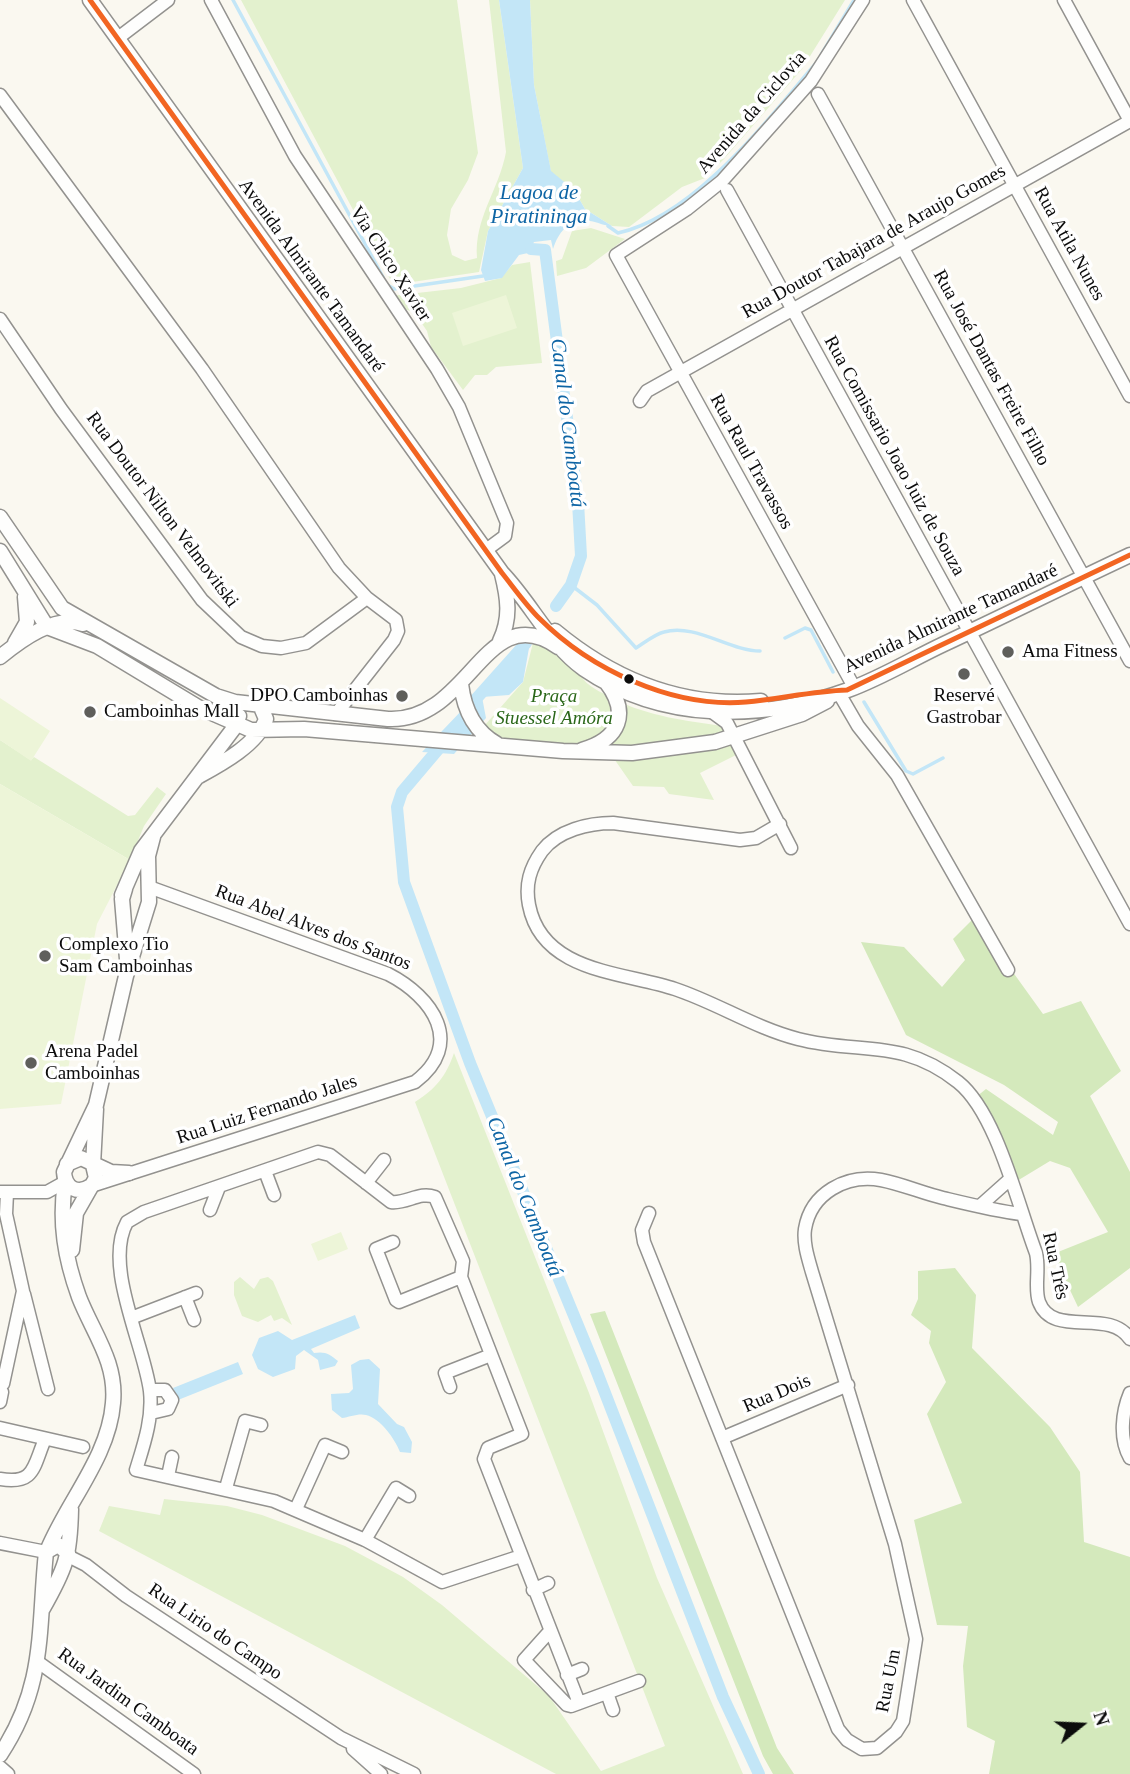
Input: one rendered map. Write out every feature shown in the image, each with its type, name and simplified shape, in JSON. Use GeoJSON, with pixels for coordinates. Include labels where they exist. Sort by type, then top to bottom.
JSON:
{"type":"FeatureCollection","features":[{"type":"Feature","properties":{"kind":"street","name":"Avenida Almirante Tamandaré"},"geometry":{"type":"LineString","coordinates":[[90,0],[502,573],[564,651],[606,682],[655,702],[712,712],[759,710],[847,691],[1130,555]]}},
{"type":"Feature","properties":{"kind":"street"},"geometry":{"type":"LineString","coordinates":[[118,38],[168,0]]}},
{"type":"Feature","properties":{"kind":"street","name":"Via Chico Xavier"},"geometry":{"type":"LineString","coordinates":[[211,0],[284,137],[459,407],[506,516],[505,536],[486,550]]}},
{"type":"Feature","properties":{"kind":"street","name":"Avenida da Ciclovia"},"geometry":{"type":"LineString","coordinates":[[616,255],[687,209],[722,181],[811,81],[863,0]]}},
{"type":"Feature","properties":{"kind":"street","name":"Rua Atila Nunes"},"geometry":{"type":"LineString","coordinates":[[913,0],[1130,396]]}},
{"type":"Feature","properties":{"kind":"street"},"geometry":{"type":"LineString","coordinates":[[1064,0],[1130,121]]}},
{"type":"Feature","properties":{"kind":"street","name":"Rua José Dantas Freire Filho"},"geometry":{"type":"LineString","coordinates":[[818,94],[1130,661]]}},
{"type":"Feature","properties":{"kind":"street"},"geometry":{"type":"LineString","coordinates":[[0,95],[187,348],[313,534],[367,598],[396,620],[398,631],[336,714]]}},
{"type":"Feature","properties":{"kind":"street","name":"Rua Doutor Tabajara de Araujo Gomes"},"geometry":{"type":"LineString","coordinates":[[640,401],[647,391],[1130,121]]}},
{"type":"Feature","properties":{"kind":"street","name":"Rua Comissario Joao Juiz de Souza"},"geometry":{"type":"LineString","coordinates":[[727,190],[1130,924]]}},
{"type":"Feature","properties":{"kind":"street","name":"Rua Raul Travassos"},"geometry":{"type":"LineString","coordinates":[[616,255],[847,691],[858,726],[897,775],[1008,970]]}},
{"type":"Feature","properties":{"kind":"street","name":"Rua Doutor Nilton Velmovitski"},"geometry":{"type":"LineString","coordinates":[[0,319],[61,409],[202,600],[241,637],[262,646],[281,648],[306,643],[367,598]]}},
{"type":"Feature","properties":{"kind":"street"},"geometry":{"type":"LineString","coordinates":[[0,517],[57,604],[97,630],[216,696],[256,705],[411,719],[462,689],[500,641],[511,635],[531,634],[564,651]]}},
{"type":"Feature","properties":{"kind":"street"},"geometry":{"type":"LineString","coordinates":[[0,551],[47,627],[97,646],[198,707],[237,724],[259,730],[304,729],[578,751],[652,752],[698,746],[734,736],[802,714],[847,691]]}},
{"type":"Feature","properties":{"kind":"street","name":"Avenida Almirante Tamandaré"},"geometry":{"type":"LineString","coordinates":[[500,641],[508,606],[502,573]]}},
{"type":"Feature","properties":{"kind":"street"},"geometry":{"type":"LineString","coordinates":[[5,653],[27,622],[23,589]]}},
{"type":"Feature","properties":{"kind":"street"},"geometry":{"type":"LineString","coordinates":[[540,619],[607,668],[664,693],[704,701],[745,702],[812,691],[847,691]]}},
{"type":"Feature","properties":{"kind":"street"},"geometry":{"type":"LineString","coordinates":[[5,653],[47,627],[75,621],[97,630]]}},
{"type":"Feature","properties":{"kind":"street"},"geometry":{"type":"LineString","coordinates":[[5,653],[49,637],[68,637]]}},
{"type":"Feature","properties":{"kind":"street"},"geometry":{"type":"LineString","coordinates":[[578,751],[605,740],[618,720],[617,698],[606,682]]}},
{"type":"Feature","properties":{"kind":"street"},"geometry":{"type":"LineString","coordinates":[[462,689],[468,714],[480,732],[498,745]]}},
{"type":"Feature","properties":{"kind":"street"},"geometry":{"type":"LineString","coordinates":[[126,976],[127,954],[122,897],[142,851],[237,724],[241,710],[256,705]]}},
{"type":"Feature","properties":{"kind":"street"},"geometry":{"type":"LineString","coordinates":[[195,778],[230,758],[259,730],[266,719],[256,705]]}},
{"type":"Feature","properties":{"kind":"street"},"geometry":{"type":"LineString","coordinates":[[712,712],[720,716],[734,736],[791,848]]}},
{"type":"Feature","properties":{"kind":"street","name":"Rua Três"},"geometry":{"type":"LineString","coordinates":[[780,824],[756,838],[740,840],[613,823],[595,823],[580,827],[546,846],[531,867],[526,892],[532,920],[565,956],[586,967],[676,989],[800,1039],[873,1046],[927,1060],[960,1083],[972,1097],[997,1139],[1036,1254],[1040,1270],[1037,1289],[1039,1303],[1047,1314],[1060,1320],[1107,1323],[1116,1326],[1130,1339]]}},
{"type":"Feature","properties":{"kind":"street"},"geometry":{"type":"LineString","coordinates":[[72,1273],[73,1224],[96,1178],[93,1165],[96,1105],[126,976],[147,908],[148,856],[153,837]]}},
{"type":"Feature","properties":{"kind":"street"},"geometry":{"type":"LineString","coordinates":[[122,897],[130,885],[149,887]]}},
{"type":"Feature","properties":{"kind":"street","name":"Rua Abel Alves dos Santos"},"geometry":{"type":"LineString","coordinates":[[149,887],[376,969],[408,984],[431,1010],[439,1034],[440,1050]]}},
{"type":"Feature","properties":{"kind":"street"},"geometry":{"type":"LineString","coordinates":[[122,897],[131,911],[147,908],[172,896]]}},
{"type":"Feature","properties":{"kind":"street","name":"Rua Luiz Fernando Jales"},"geometry":{"type":"LineString","coordinates":[[91,1186],[415,1082],[436,1062],[440,1050]]}},
{"type":"Feature","properties":{"kind":"street"},"geometry":{"type":"LineString","coordinates":[[0,1755],[30,1700],[38,1661],[47,1553],[111,1422],[114,1382],[106,1350],[79,1297],[61,1221],[64,1172],[96,1105]]}},
{"type":"Feature","properties":{"kind":"street"},"geometry":{"type":"LineString","coordinates":[[521,1556],[442,1582],[365,1540],[296,1509],[226,1488],[136,1470],[151,1413],[150,1390],[122,1275],[121,1242],[127,1222],[144,1212],[318,1152],[330,1155],[396,1203],[424,1193],[435,1197],[463,1261],[461,1277],[522,1434],[484,1452],[505,1498],[533,1590],[579,1703]]}},
{"type":"Feature","properties":{"kind":"street"},"geometry":{"type":"LineString","coordinates":[[67,1164],[81,1158],[111,1172],[130,1173]]}},
{"type":"Feature","properties":{"kind":"street"},"geometry":{"type":"LineString","coordinates":[[366,1183],[384,1160]]}},
{"type":"Feature","properties":{"kind":"street"},"geometry":{"type":"LineString","coordinates":[[265,1171],[274,1195]]}},
{"type":"Feature","properties":{"kind":"street","name":"Rua Um"},"geometry":{"type":"LineString","coordinates":[[649,1213],[642,1230],[644,1242],[838,1729],[847,1740],[862,1749],[877,1748],[887,1742],[903,1721],[916,1639],[895,1544],[806,1249],[805,1231],[817,1199],[845,1182],[862,1179],[881,1180],[981,1205]]}},
{"type":"Feature","properties":{"kind":"street"},"geometry":{"type":"LineString","coordinates":[[981,1205],[1009,1180]]}},
{"type":"Feature","properties":{"kind":"street"},"geometry":{"type":"LineString","coordinates":[[65,1182],[77,1190],[91,1186]]}},
{"type":"Feature","properties":{"kind":"street"},"geometry":{"type":"LineString","coordinates":[[48,1389],[23,1290],[3,1193],[47,1192],[65,1182]]}},
{"type":"Feature","properties":{"kind":"street"},"geometry":{"type":"LineString","coordinates":[[210,1210],[219,1187]]}},
{"type":"Feature","properties":{"kind":"street"},"geometry":{"type":"LineString","coordinates":[[981,1205],[1021,1214]]}},
{"type":"Feature","properties":{"kind":"street"},"geometry":{"type":"LineString","coordinates":[[393,1242],[376,1249],[399,1302],[461,1277]]}},
{"type":"Feature","properties":{"kind":"street"},"geometry":{"type":"LineString","coordinates":[[2,1392],[23,1290]]}},
{"type":"Feature","properties":{"kind":"street"},"geometry":{"type":"LineString","coordinates":[[131,1318],[191,1295],[194,1320]]}},
{"type":"Feature","properties":{"kind":"street"},"geometry":{"type":"LineString","coordinates":[[450,1387],[445,1373],[491,1355]]}},
{"type":"Feature","properties":{"kind":"street","name":"Rua Dois"},"geometry":{"type":"LineString","coordinates":[[722,1438],[848,1385]]}},
{"type":"Feature","properties":{"kind":"street"},"geometry":{"type":"LineString","coordinates":[[150,1390],[165,1390],[172,1401],[168,1409],[151,1413]]}},
{"type":"Feature","properties":{"kind":"street"},"geometry":{"type":"LineString","coordinates":[[1130,1392],[1124,1406],[1123,1430],[1130,1458]]}},
{"type":"Feature","properties":{"kind":"street"},"geometry":{"type":"LineString","coordinates":[[226,1488],[245,1421],[261,1425]]}},
{"type":"Feature","properties":{"kind":"street"},"geometry":{"type":"LineString","coordinates":[[0,1428],[83,1447]]}},
{"type":"Feature","properties":{"kind":"street"},"geometry":{"type":"LineString","coordinates":[[0,1479],[18,1482],[28,1477],[45,1439]]}},
{"type":"Feature","properties":{"kind":"street"},"geometry":{"type":"LineString","coordinates":[[296,1509],[326,1445],[342,1452]]}},
{"type":"Feature","properties":{"kind":"street"},"geometry":{"type":"LineString","coordinates":[[168,1476],[172,1457]]}},
{"type":"Feature","properties":{"kind":"street"},"geometry":{"type":"LineString","coordinates":[[365,1540],[396,1488],[409,1496]]}},
{"type":"Feature","properties":{"kind":"street"},"geometry":{"type":"LineString","coordinates":[[42,1609],[56,1590],[67,1558],[71,1507]]}},
{"type":"Feature","properties":{"kind":"street"},"geometry":{"type":"LineString","coordinates":[[0,1544],[47,1553],[61,1545],[67,1558]]}},
{"type":"Feature","properties":{"kind":"street","name":"Rua Lirio do Campo"},"geometry":{"type":"LineString","coordinates":[[67,1558],[86,1565],[126,1596],[341,1738],[414,1774]]}},
{"type":"Feature","properties":{"kind":"street"},"geometry":{"type":"LineString","coordinates":[[533,1590],[548,1583]]}},
{"type":"Feature","properties":{"kind":"street"},"geometry":{"type":"LineString","coordinates":[[550,1631],[524,1660],[567,1705],[639,1681]]}},
{"type":"Feature","properties":{"kind":"street","name":"Rua Jardim Camboata"},"geometry":{"type":"LineString","coordinates":[[38,1661],[194,1774]]}},
{"type":"Feature","properties":{"kind":"street"},"geometry":{"type":"LineString","coordinates":[[567,1675],[582,1669]]}},
{"type":"Feature","properties":{"kind":"street"},"geometry":{"type":"LineString","coordinates":[[607,1693],[613,1710]]}},
{"type":"Feature","properties":{"kind":"street","name":"Rua Lirio do Campo"},"geometry":{"type":"LineString","coordinates":[[341,1738],[381,1774]]}},
{"type":"Feature","properties":{"kind":"street"},"geometry":{"type":"LineString","coordinates":[[0,1767],[8,1774]]}},
{"type":"Feature","properties":{"kind":"green space"},"geometry":{"type":"Polygon","coordinates":[[[241,0],[457,0],[478,153],[468,180],[451,209],[447,235],[452,255],[465,261],[477,258],[479,230],[506,152],[489,0],[499,0],[523,168],[488,231],[479,272],[399,284],[390,279],[241,0]]]}},
{"type":"Feature","properties":{"kind":"green space"},"geometry":{"type":"Polygon","coordinates":[[[530,0],[845,0],[802,69],[724,159],[705,178],[682,187],[629,227],[612,226],[585,209],[574,190],[551,172],[534,85],[530,0]]]}},
{"type":"Feature","properties":{"kind":"green space"},"geometry":{"type":"Polygon","coordinates":[[[591,228],[625,239],[586,268],[557,276],[556,261],[562,259],[572,231],[591,228]]]}},
{"type":"Feature","properties":{"kind":"green space"},"geometry":{"type":"Polygon","coordinates":[[[530,262],[542,363],[496,367],[487,375],[475,375],[463,390],[431,347],[427,331],[414,312],[397,307],[391,296],[461,288],[501,278],[512,265],[530,262]]]}},
{"type":"Feature","properties":{"kind":"green space"},"geometry":{"type":"Polygon","coordinates":[[[506,295],[517,328],[463,346],[452,313],[506,295]]]}},
{"type":"Feature","properties":{"kind":"green space","name":"Praça Stuessel Amóra"},"geometry":{"type":"Polygon","coordinates":[[[533,643],[562,657],[594,689],[628,706],[668,717],[722,726],[736,755],[700,773],[714,800],[669,794],[664,787],[633,786],[610,753],[469,743],[523,682],[533,643]]]}},
{"type":"Feature","properties":{"kind":"green space"},"geometry":{"type":"Polygon","coordinates":[[[0,698],[50,731],[31,761],[0,740],[0,698]]]}},
{"type":"Feature","properties":{"kind":"green space"},"geometry":{"type":"Polygon","coordinates":[[[0,740],[31,760],[34,757],[128,816],[135,815],[157,787],[166,794],[144,826],[130,860],[0,784],[0,740]]]}},
{"type":"Feature","properties":{"kind":"green space","name":"Complexo Tio Sam Camboinhas"},"geometry":{"type":"Polygon","coordinates":[[[0,784],[130,860],[97,924],[61,1104],[0,1109],[0,784]]]}},
{"type":"Feature","properties":{"kind":"green space"},"geometry":{"type":"Polygon","coordinates":[[[974,918],[1043,1014],[1081,1001],[1121,1071],[1090,1096],[1130,1172],[1130,1268],[1078,1307],[1053,1254],[1108,1232],[1070,1168],[1050,1161],[1017,1181],[976,1097],[986,1089],[1053,1135],[1058,1122],[1004,1085],[906,1035],[861,942],[904,947],[942,987],[965,960],[953,939],[974,918]]]}},
{"type":"Feature","properties":{"kind":"green space"},"geometry":{"type":"Polygon","coordinates":[[[454,1053],[589,1393],[657,1578],[743,1774],[556,1774],[99,1531],[109,1506],[160,1515],[164,1499],[227,1506],[262,1515],[345,1546],[403,1577],[442,1605],[549,1696],[601,1771],[665,1746],[415,1102],[439,1081],[454,1053]]]}},
{"type":"Feature","properties":{"kind":"green space"},"geometry":{"type":"Polygon","coordinates":[[[341,1232],[348,1249],[318,1261],[311,1244],[341,1232]]]}},
{"type":"Feature","properties":{"kind":"green space"},"geometry":{"type":"Polygon","coordinates":[[[955,1268],[976,1295],[972,1348],[1050,1427],[1080,1472],[1084,1542],[1130,1557],[1130,1774],[989,1774],[995,1741],[967,1727],[963,1666],[968,1626],[937,1625],[914,1520],[962,1503],[927,1414],[946,1382],[929,1343],[931,1331],[911,1315],[918,1299],[918,1271],[955,1268]]]}},
{"type":"Feature","properties":{"kind":"green space"},"geometry":{"type":"Polygon","coordinates":[[[240,1277],[254,1289],[260,1279],[268,1277],[273,1281],[292,1325],[282,1318],[274,1321],[271,1315],[258,1322],[242,1316],[234,1295],[234,1282],[240,1277]]]}},
{"type":"Feature","properties":{"kind":"green space"},"geometry":{"type":"Polygon","coordinates":[[[605,1311],[777,1748],[794,1774],[773,1774],[763,1756],[590,1314],[605,1311]]]}},
{"type":"Feature","properties":{"kind":"water","name":"Lagoa de Piratininga"},"geometry":{"type":"Polygon","coordinates":[[[499,0],[530,0],[534,85],[551,171],[574,190],[585,209],[612,226],[590,221],[576,222],[562,232],[553,249],[551,240],[534,242],[528,253],[519,255],[502,278],[485,281],[481,270],[488,231],[523,168],[499,0]]]}},
{"type":"Feature","properties":{"kind":"water"},"geometry":{"type":"Polygon","coordinates":[[[526,643],[529,648],[523,682],[509,695],[482,697],[486,718],[454,754],[422,752],[526,643]]]}},
{"type":"Feature","properties":{"kind":"water"},"geometry":{"type":"Polygon","coordinates":[[[355,1315],[360,1328],[311,1349],[314,1353],[324,1353],[338,1361],[335,1366],[320,1370],[318,1360],[304,1350],[296,1356],[295,1369],[273,1377],[258,1369],[252,1355],[259,1338],[278,1331],[292,1340],[355,1315]]]}},
{"type":"Feature","properties":{"kind":"water"},"geometry":{"type":"Polygon","coordinates":[[[369,1359],[380,1369],[378,1404],[397,1424],[404,1427],[412,1442],[411,1453],[400,1452],[395,1441],[377,1420],[360,1414],[342,1418],[332,1410],[331,1394],[349,1393],[353,1389],[351,1365],[369,1359]]]}},
{"type":"Feature","properties":{"kind":"water"},"geometry":{"type":"Polygon","coordinates":[[[238,1362],[243,1374],[178,1400],[173,1388],[238,1362]]]}},
{"type":"Feature","properties":{"kind":"waterway"},"geometry":{"type":"LineString","coordinates":[[233,0],[383,277]]}},
{"type":"Feature","properties":{"kind":"waterway"},"geometry":{"type":"LineString","coordinates":[[821,55],[854,0]]}},
{"type":"Feature","properties":{"kind":"waterway"},"geometry":{"type":"LineString","coordinates":[[608,226],[618,233],[647,223],[702,187],[752,137],[817,62]]}},
{"type":"Feature","properties":{"kind":"waterway","name":"Canal do Camboatá"},"geometry":{"type":"LineString","coordinates":[[531,249],[545,250],[578,502],[581,556],[571,585],[556,606]]}},
{"type":"Feature","properties":{"kind":"waterway"},"geometry":{"type":"LineString","coordinates":[[386,284],[394,289],[483,276]]}},
{"type":"Feature","properties":{"kind":"waterway"},"geometry":{"type":"LineString","coordinates":[[571,585],[597,605],[636,648],[657,635],[676,630],[760,651]]}},
{"type":"Feature","properties":{"kind":"waterway"},"geometry":{"type":"LineString","coordinates":[[785,638],[805,628],[811,630],[833,672]]}},
{"type":"Feature","properties":{"kind":"waterway","name":"Canal do Camboatá"},"geometry":{"type":"LineString","coordinates":[[468,708],[526,643]]}},
{"type":"Feature","properties":{"kind":"waterway"},"geometry":{"type":"LineString","coordinates":[[864,702],[906,771],[913,774],[943,758]]}},
{"type":"Feature","properties":{"kind":"waterway","name":"Canal do Camboatá"},"geometry":{"type":"LineString","coordinates":[[446,740],[402,792],[397,807],[404,882],[470,1063],[593,1362],[723,1697],[759,1774]]}},
{"type":"Feature","properties":{"kind":"transit line"},"geometry":{"type":"LineString","coordinates":[[90,0],[502,573],[539,618],[560,637],[608,669],[662,692],[718,702],[746,702],[847,690],[1130,555]]}},
{"type":"Feature","properties":{"kind":"place","name":"Ama Fitness"},"geometry":{"type":"Point","coordinates":[1008,652]}},
{"type":"Feature","properties":{"kind":"place","name":"Reservé Gastrobar"},"geometry":{"type":"Point","coordinates":[964,674]}},
{"type":"Feature","properties":{"kind":"place","name":"DPO Camboinhas"},"geometry":{"type":"Point","coordinates":[402,696]}},
{"type":"Feature","properties":{"kind":"place","name":"Camboinhas Mall"},"geometry":{"type":"Point","coordinates":[90,712]}},
{"type":"Feature","properties":{"kind":"place","name":"Complexo Tio Sam Camboinhas"},"geometry":{"type":"Point","coordinates":[45,956]}},
{"type":"Feature","properties":{"kind":"place","name":"Arena Padel Camboinhas"},"geometry":{"type":"Point","coordinates":[31,1063]}}]}
